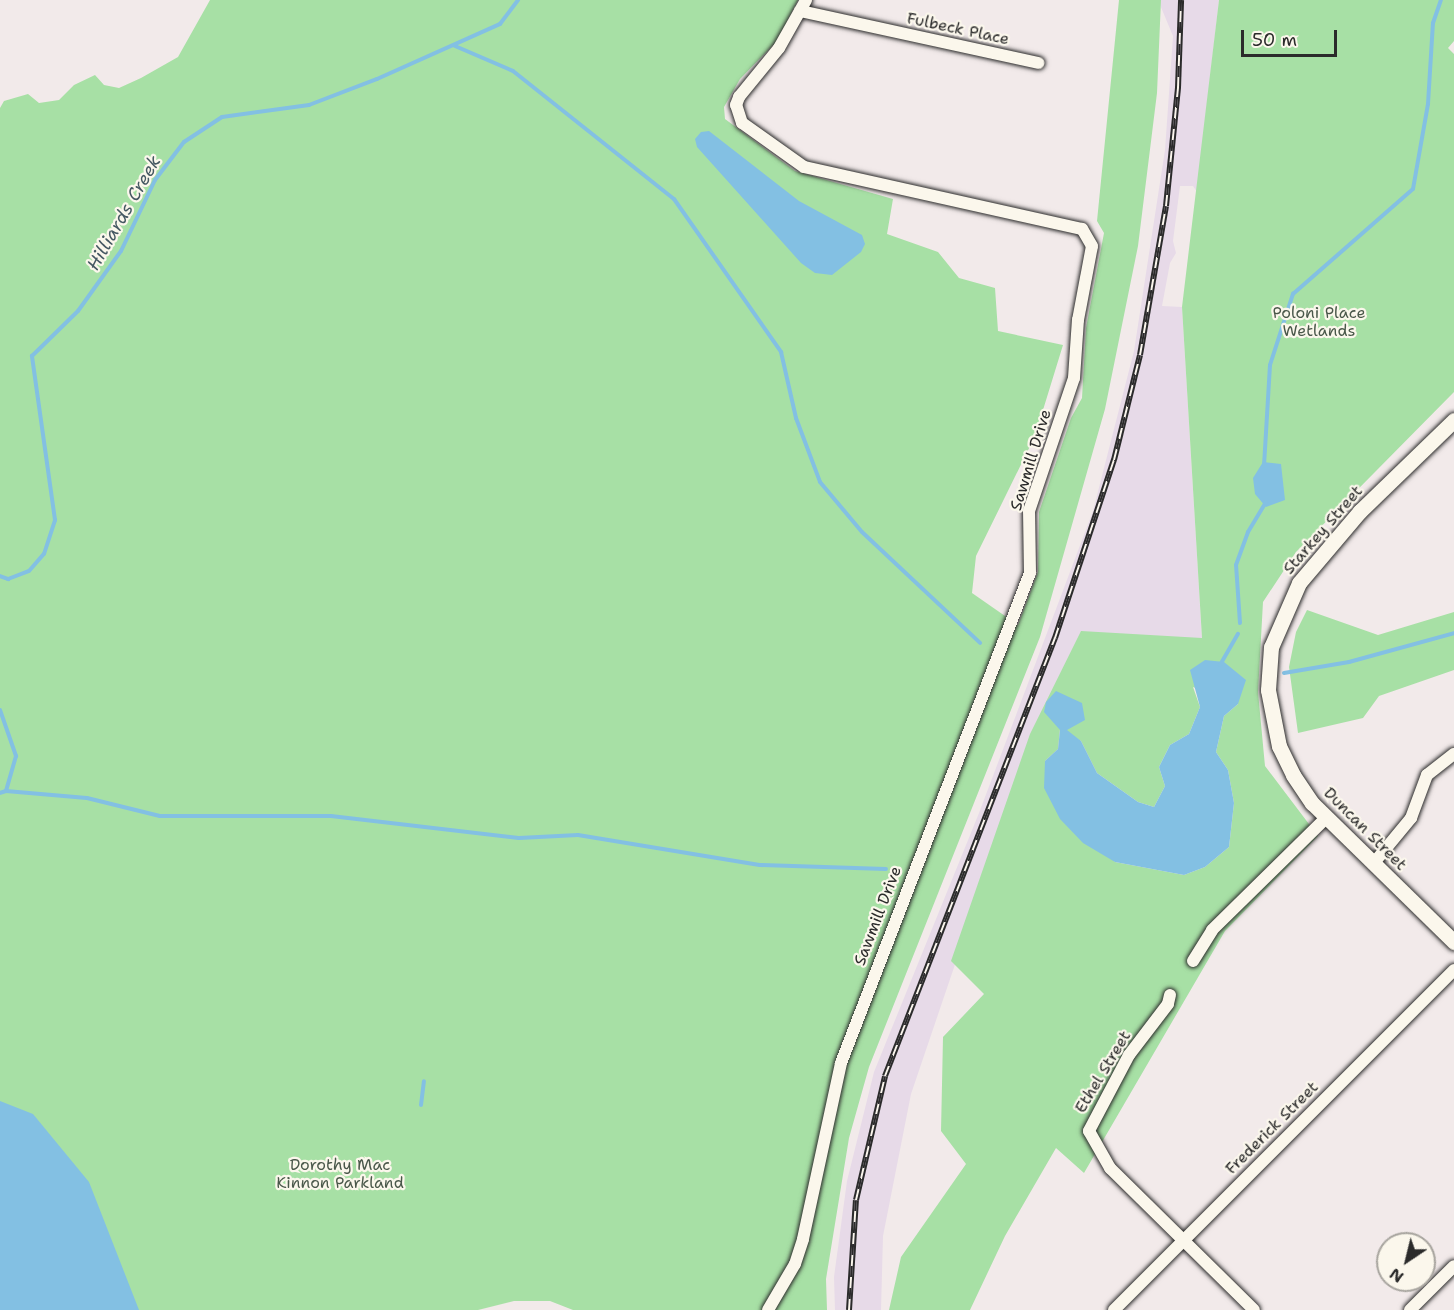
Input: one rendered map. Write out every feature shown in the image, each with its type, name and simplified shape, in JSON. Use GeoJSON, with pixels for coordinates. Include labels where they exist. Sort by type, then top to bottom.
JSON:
{"type":"FeatureCollection","features":[{"type":"Feature","properties":{"kind":"street","name":"Fulbeck Place"},"geometry":{"type":"LineString","coordinates":[[803,6],[1038,63]]}},
{"type":"Feature","properties":{"kind":"street","name":"Sawmill Drive"},"geometry":{"type":"LineString","coordinates":[[768,1310],[795,1264],[803,1239],[841,1063],[1030,573],[1029,511],[1074,378],[1078,320],[1092,246],[1082,229],[804,167],[742,123],[736,105],[739,97],[779,48],[803,6]]}},
{"type":"Feature","properties":{"kind":"street","name":"Starkey Street"},"geometry":{"type":"LineString","coordinates":[[1268,690],[1271,647],[1299,583],[1360,511],[1453,424]]}},
{"type":"Feature","properties":{"kind":"street","name":"Duncan Street"},"geometry":{"type":"LineString","coordinates":[[1268,690],[1279,746],[1293,775],[1326,818],[1454,942]]}},
{"type":"Feature","properties":{"kind":"street"},"geometry":{"type":"LineString","coordinates":[[1373,864],[1411,818],[1427,775],[1454,754]]}},
{"type":"Feature","properties":{"kind":"street"},"geometry":{"type":"LineString","coordinates":[[1193,961],[1212,930],[1326,818]]}},
{"type":"Feature","properties":{"kind":"street","name":"Frederick Street"},"geometry":{"type":"LineString","coordinates":[[1114,1310],[1454,970]]}},
{"type":"Feature","properties":{"kind":"street","name":"Ethel Street"},"geometry":{"type":"LineString","coordinates":[[1170,995],[1092,1118],[1089,1131],[1110,1168],[1254,1310]]}},
{"type":"Feature","properties":{"kind":"street"},"geometry":{"type":"LineString","coordinates":[[1410,1310],[1454,1266]]}},
{"type":"Feature","properties":{"kind":"shaded area"},"geometry":{"type":"Polygon","coordinates":[[[1158,0],[1219,0],[1197,192],[1193,186],[1180,186],[1173,241],[1176,253],[1170,263],[1162,306],[1182,307],[1202,639],[964,938],[911,1094],[883,1236],[881,1310],[835,1310],[834,1277],[847,1181],[874,1072],[979,813],[1093,511],[1134,351],[1165,150],[1173,36],[1158,0]]]}},
{"type":"Feature","properties":{"kind":"green space","name":"Dorothy Mac Kinnon Parkland"},"geometry":{"type":"Polygon","coordinates":[[[210,0],[798,0],[777,41],[740,79],[724,107],[725,119],[795,171],[893,199],[887,234],[938,252],[959,278],[995,288],[998,331],[1063,345],[1035,436],[976,556],[972,593],[1018,625],[1038,572],[1039,512],[1071,418],[1082,398],[1086,328],[1104,233],[1097,221],[1119,0],[1161,0],[1157,93],[1138,246],[1105,409],[1040,637],[869,1067],[849,1138],[826,1279],[827,1310],[573,1310],[550,1301],[514,1301],[478,1310],[0,1310],[0,108],[4,101],[28,94],[39,103],[59,100],[74,85],[95,75],[104,85],[119,88],[141,78],[178,57],[210,0]]]}},
{"type":"Feature","properties":{"kind":"green space","name":"Poloni Place Wetlands"},"geometry":{"type":"Polygon","coordinates":[[[1219,0],[1454,0],[1454,41],[1448,48],[1454,54],[1454,392],[1296,552],[1263,602],[1258,692],[1265,766],[1318,836],[1225,931],[1084,1173],[1056,1148],[1005,1236],[970,1310],[889,1310],[901,1257],[966,1164],[941,1131],[943,1037],[984,994],[951,961],[1030,734],[1081,631],[1202,638],[1182,307],[1219,0]],[[1193,687],[1200,707],[1189,734],[1170,745],[1159,767],[1165,786],[1154,807],[1138,802],[1097,773],[1081,741],[1060,729],[1058,749],[1045,761],[1115,862],[1184,875],[1205,867],[1229,847],[1234,803],[1228,770],[1216,752],[1224,716],[1238,704],[1193,687]]]}},
{"type":"Feature","properties":{"kind":"green space"},"geometry":{"type":"Polygon","coordinates":[[[1307,610],[1378,635],[1454,612],[1454,670],[1379,696],[1363,718],[1298,733],[1289,667],[1296,632],[1307,610]]]}},
{"type":"Feature","properties":{"kind":"water"},"geometry":{"type":"Polygon","coordinates":[[[709,131],[799,201],[862,235],[865,244],[861,252],[832,275],[815,273],[801,263],[697,147],[695,139],[701,132],[709,131]]]}},
{"type":"Feature","properties":{"kind":"water"},"geometry":{"type":"Polygon","coordinates":[[[1263,462],[1281,464],[1285,500],[1266,507],[1255,494],[1253,478],[1263,462]]]}},
{"type":"Feature","properties":{"kind":"water"},"geometry":{"type":"Polygon","coordinates":[[[1205,660],[1224,662],[1246,680],[1238,704],[1224,716],[1216,752],[1228,770],[1234,803],[1229,847],[1205,867],[1184,875],[1115,862],[1083,843],[1060,819],[1044,788],[1045,761],[1058,749],[1060,730],[1044,712],[1046,702],[1056,691],[1082,703],[1085,720],[1067,730],[1081,741],[1097,773],[1138,802],[1154,807],[1165,786],[1159,767],[1170,745],[1189,734],[1200,707],[1190,670],[1205,660]]]}},
{"type":"Feature","properties":{"kind":"water"},"geometry":{"type":"Polygon","coordinates":[[[0,1101],[33,1114],[89,1182],[139,1310],[0,1310],[0,1101]]]}},
{"type":"Feature","properties":{"kind":"waterway","name":"Hilliards Creek"},"geometry":{"type":"LineString","coordinates":[[0,576],[8,579],[29,571],[44,554],[55,520],[32,356],[78,311],[121,251],[155,180],[184,142],[222,117],[309,105],[377,79],[500,24],[518,0]]}},
{"type":"Feature","properties":{"kind":"waterway"},"geometry":{"type":"LineString","coordinates":[[1264,466],[1270,365],[1293,294],[1413,189],[1428,104],[1433,23],[1441,0]]}},
{"type":"Feature","properties":{"kind":"waterway"},"geometry":{"type":"LineString","coordinates":[[455,46],[513,71],[674,199],[781,352],[796,418],[820,482],[862,532],[980,643]]}},
{"type":"Feature","properties":{"kind":"waterway"},"geometry":{"type":"LineString","coordinates":[[1240,623],[1236,565],[1248,532],[1266,502]]}},
{"type":"Feature","properties":{"kind":"waterway"},"geometry":{"type":"LineString","coordinates":[[1284,673],[1349,662],[1454,633]]}},
{"type":"Feature","properties":{"kind":"waterway"},"geometry":{"type":"LineString","coordinates":[[1220,665],[1238,634]]}},
{"type":"Feature","properties":{"kind":"waterway","name":"Hilliards Creek"},"geometry":{"type":"LineString","coordinates":[[0,710],[16,756],[6,791],[0,793]]}},
{"type":"Feature","properties":{"kind":"waterway"},"geometry":{"type":"LineString","coordinates":[[6,791],[87,798],[160,816],[331,816],[519,838],[578,835],[760,865],[886,869]]}},
{"type":"Feature","properties":{"kind":"waterway"},"geometry":{"type":"LineString","coordinates":[[421,1105],[424,1081]]}},
{"type":"Feature","properties":{"kind":"railway"},"geometry":{"type":"LineString","coordinates":[[849,1310],[856,1200],[885,1076],[1055,638],[1114,460],[1140,355],[1166,206],[1178,88],[1181,0]]}}]}
